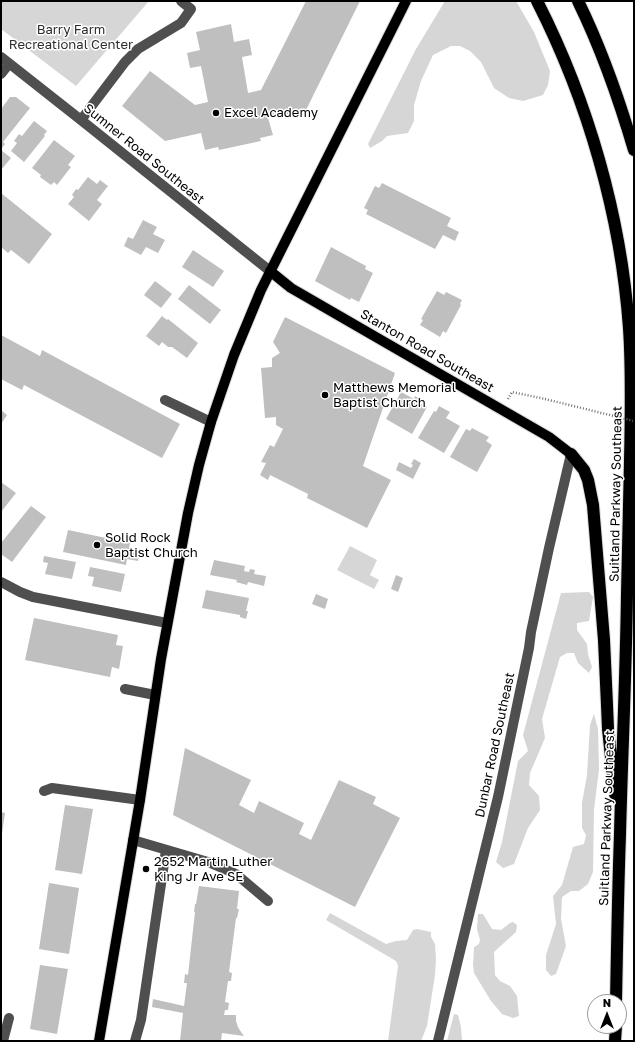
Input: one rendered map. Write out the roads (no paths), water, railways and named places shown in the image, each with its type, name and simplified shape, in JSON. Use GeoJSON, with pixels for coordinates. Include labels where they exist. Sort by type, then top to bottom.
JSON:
{"type":"FeatureCollection","features":[{"type":"Feature","properties":{"kind":"highway","name":"Suitland Parkway Southeast"},"geometry":{"type":"LineString","coordinates":[[538,1],[569,69],[601,167],[617,236],[626,299],[631,357],[632,398],[616,994]]}},
{"type":"Feature","properties":{"kind":"highway"},"geometry":{"type":"LineString","coordinates":[[578,1],[594,36],[616,92],[634,150]]}},
{"type":"Feature","properties":{"kind":"highway"},"geometry":{"type":"LineString","coordinates":[[571,454],[584,470],[588,480],[592,505],[604,640],[608,729],[620,833]]}},
{"type":"Feature","properties":{"kind":"main road"},"geometry":{"type":"LineString","coordinates":[[100,1041],[140,800],[155,695],[190,506],[211,422],[237,348],[261,290],[406,1]]}},
{"type":"Feature","properties":{"kind":"main road","name":"Stanton Road Southeast"},"geometry":{"type":"LineString","coordinates":[[270,271],[291,288],[502,409],[549,437],[571,454]]}},
{"type":"Feature","properties":{"kind":"street"},"geometry":{"type":"LineString","coordinates":[[81,120],[125,62],[138,49],[181,23],[190,9],[181,1]]}},
{"type":"Feature","properties":{"kind":"street"},"geometry":{"type":"LineString","coordinates":[[1,74],[5,60]]}},
{"type":"Feature","properties":{"kind":"street","name":"Sumner Road Southeast"},"geometry":{"type":"LineString","coordinates":[[5,60],[270,271]]}},
{"type":"Feature","properties":{"kind":"street"},"geometry":{"type":"LineString","coordinates":[[165,400],[211,422]]}},
{"type":"Feature","properties":{"kind":"street","name":"Dunbar Road Southeast"},"geometry":{"type":"LineString","coordinates":[[438,1041],[498,797],[529,648],[532,624],[571,454]]}},
{"type":"Feature","properties":{"kind":"street"},"geometry":{"type":"LineString","coordinates":[[1,582],[20,592],[34,597],[168,623]]}},
{"type":"Feature","properties":{"kind":"street"},"geometry":{"type":"LineString","coordinates":[[126,689],[155,695]]}},
{"type":"Feature","properties":{"kind":"street"},"geometry":{"type":"LineString","coordinates":[[44,791],[52,788],[140,800]]}},
{"type":"Feature","properties":{"kind":"street"},"geometry":{"type":"LineString","coordinates":[[133,840],[208,862],[236,874],[268,901]]}},
{"type":"Feature","properties":{"kind":"street"},"geometry":{"type":"LineString","coordinates":[[135,1041],[141,1020],[166,850]]}},
{"type":"Feature","properties":{"kind":"street"},"geometry":{"type":"LineString","coordinates":[[3,1041],[9,1018]]}},
{"type":"Feature","properties":{"kind":"place","name":"Excel Academy"},"geometry":{"type":"Point","coordinates":[216,113]}},
{"type":"Feature","properties":{"kind":"place","name":"Matthews Memorial Baptist Church"},"geometry":{"type":"Point","coordinates":[325,395]}},
{"type":"Feature","properties":{"kind":"place","name":"Solid Rock Baptist Church"},"geometry":{"type":"Point","coordinates":[97,545]}},
{"type":"Feature","properties":{"kind":"place","name":"2652 Martin Luther King Jr Ave SE"},"geometry":{"type":"Point","coordinates":[146,869]}},
{"type":"Feature","properties":{"kind":"park label","name":"Barry Farm Recreational Center"},"geometry":{"type":"Point","coordinates":[71,38]}}]}
